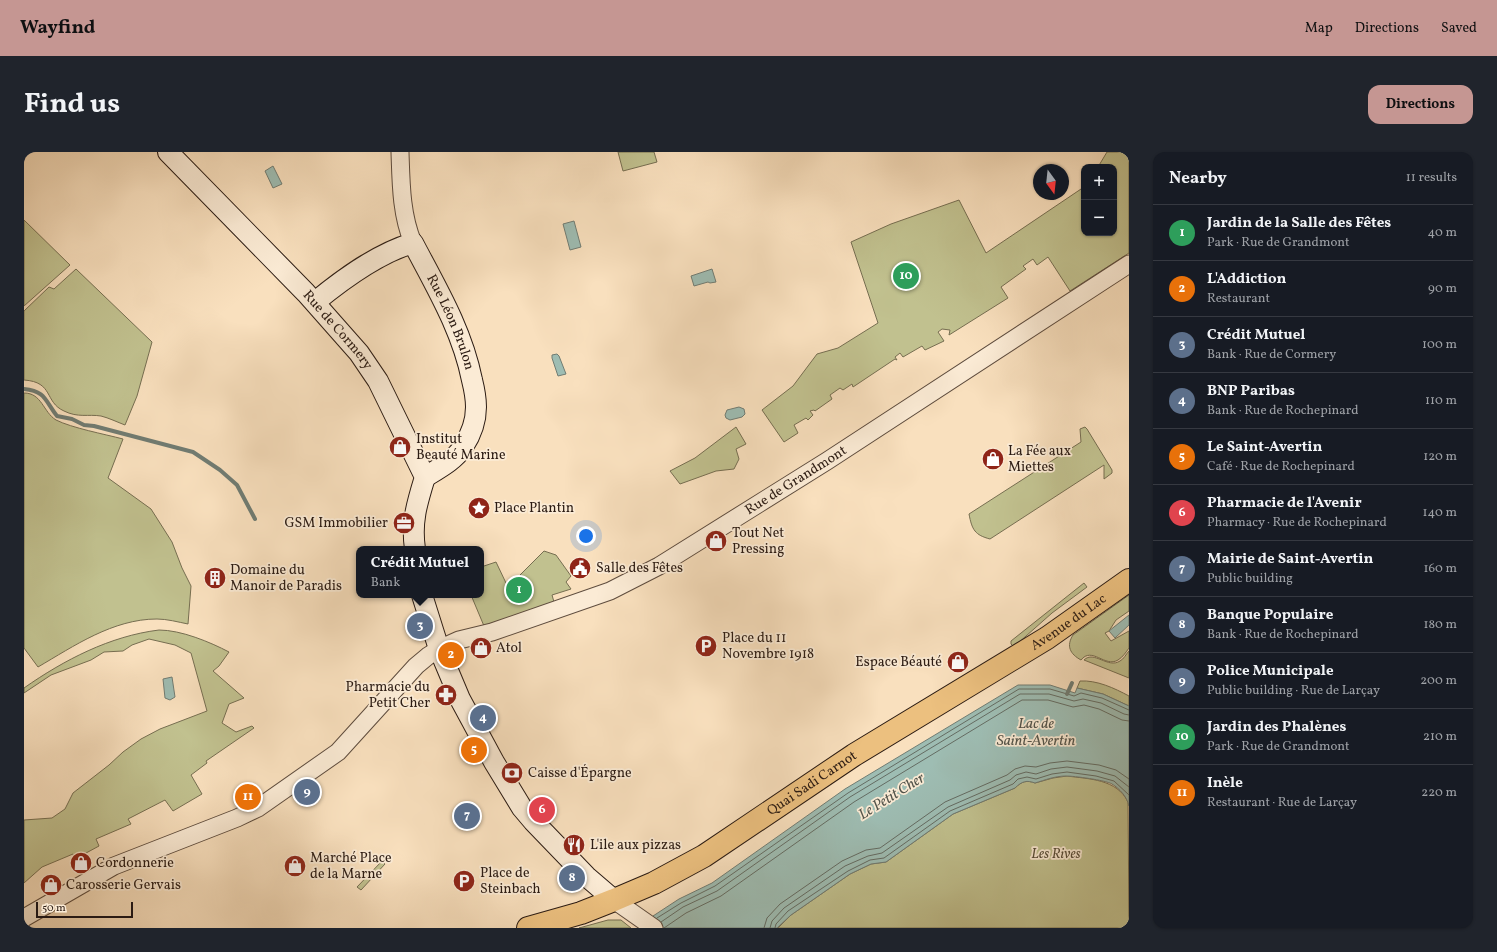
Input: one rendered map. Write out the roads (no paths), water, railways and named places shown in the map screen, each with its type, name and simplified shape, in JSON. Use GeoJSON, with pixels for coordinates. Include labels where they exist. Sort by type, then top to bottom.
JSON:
{"type":"FeatureCollection","features":[{"type":"Feature","properties":{"kind":"main road","name":"Rue de Cormery"},"geometry":{"type":"LineString","coordinates":[[168,152],[315,302],[359,354],[378,381],[425,477]]}},
{"type":"Feature","properties":{"kind":"main road"},"geometry":{"type":"LineString","coordinates":[[315,302],[345,279],[384,255],[401,246],[413,243]]}},
{"type":"Feature","properties":{"kind":"main road","name":"Rue Léon Brulon"},"geometry":{"type":"LineString","coordinates":[[413,243],[446,306],[460,338],[469,365],[476,406],[472,430],[463,448],[458,454],[425,477]]}},
{"type":"Feature","properties":{"kind":"main road"},"geometry":{"type":"LineString","coordinates":[[415,546],[413,525],[415,509],[425,477]]}},
{"type":"Feature","properties":{"kind":"main road","name":"Avenue du Lac"},"geometry":{"type":"LineString","coordinates":[[1008,663],[1047,638],[1129,580]]}},
{"type":"Feature","properties":{"kind":"main road"},"geometry":{"type":"LineString","coordinates":[[423,598],[439,648],[460,699],[494,762],[522,808],[586,876],[614,900]]}},
{"type":"Feature","properties":{"kind":"main road","name":"Quai Sadi Carnot"},"geometry":{"type":"LineString","coordinates":[[528,928],[614,900],[654,882],[704,856],[854,755],[1008,663]]}},
{"type":"Feature","properties":{"kind":"street","name":"Rue Léon Brulon"},"geometry":{"type":"LineString","coordinates":[[400,152],[403,207],[406,223],[413,243]]}},
{"type":"Feature","properties":{"kind":"street","name":"Rue de Grandmont"},"geometry":{"type":"LineString","coordinates":[[24,918],[114,866],[237,818],[263,805],[338,752],[416,666],[439,648],[459,640],[492,632],[610,591],[659,566],[827,461],[1129,264]]}},
{"type":"Feature","properties":{"kind":"street"},"geometry":{"type":"LineString","coordinates":[[614,900],[651,926]]}},
{"type":"Feature","properties":{"kind":"water"},"geometry":{"type":"Polygon","coordinates":[[[273,166],[282,184],[273,188],[265,171],[273,166]]]}},
{"type":"Feature","properties":{"kind":"water"},"geometry":{"type":"Polygon","coordinates":[[[574,221],[581,247],[570,250],[563,224],[574,221]]]}},
{"type":"Feature","properties":{"kind":"water"},"geometry":{"type":"Polygon","coordinates":[[[712,269],[716,282],[708,282],[694,286],[691,276],[712,269]]]}},
{"type":"Feature","properties":{"kind":"water"},"geometry":{"type":"Polygon","coordinates":[[[557,354],[566,374],[558,376],[552,358],[552,355],[557,354]]]}},
{"type":"Feature","properties":{"kind":"water"},"geometry":{"type":"Polygon","coordinates":[[[739,407],[744,409],[745,414],[742,417],[730,420],[726,418],[725,415],[727,410],[739,407]]]}},
{"type":"Feature","properties":{"kind":"water"},"geometry":{"type":"Polygon","coordinates":[[[1129,615],[1129,625],[1115,638],[1109,631],[1129,615]]]}},
{"type":"Feature","properties":{"kind":"water"},"geometry":{"type":"Polygon","coordinates":[[[172,677],[175,697],[170,700],[165,698],[163,679],[172,677]]]}},
{"type":"Feature","properties":{"kind":"water","name":"Lac de Saint-Avertin"},"geometry":{"type":"Polygon","coordinates":[[[1018,685],[1050,685],[1075,693],[1077,688],[1103,694],[1129,706],[1129,806],[1127,799],[1120,791],[1112,784],[1103,781],[1082,777],[1062,776],[1035,783],[1025,782],[1015,788],[953,814],[886,862],[871,864],[850,874],[791,915],[777,928],[645,928],[649,925],[653,916],[679,899],[712,883],[845,789],[1018,685]]]}},
{"type":"Feature","properties":{"kind":"waterway"},"geometry":{"type":"LineString","coordinates":[[24,389],[41,394],[57,416],[72,419],[84,425],[94,426],[193,452],[220,470],[237,485],[255,519]]}},
{"type":"Feature","properties":{"kind":"waterway","name":"Le Petit Cher"},"geometry":{"type":"LineString","coordinates":[[1067,694],[1072,683]]}},
{"type":"Feature","properties":{"kind":"place","name":"Jardin des Phalènes"},"geometry":{"type":"Point","coordinates":[906,276]}},
{"type":"Feature","properties":{"kind":"place","name":"Institut Beauté Marine"},"geometry":{"type":"Point","coordinates":[400,447]}},
{"type":"Feature","properties":{"kind":"place","name":"La Fée aux Miettes"},"geometry":{"type":"Point","coordinates":[993,459]}},
{"type":"Feature","properties":{"kind":"place","name":"Place Plantin"},"geometry":{"type":"Point","coordinates":[479,508]}},
{"type":"Feature","properties":{"kind":"place","name":"GSM Immobilier"},"geometry":{"type":"Point","coordinates":[404,523]}},
{"type":"Feature","properties":{"kind":"place","name":"Tout Net Pressing"},"geometry":{"type":"Point","coordinates":[716,541]}},
{"type":"Feature","properties":{"kind":"place","name":"Salle des Fêtes"},"geometry":{"type":"Point","coordinates":[580,568]}},
{"type":"Feature","properties":{"kind":"place","name":"Domaine du Manoir de Paradis"},"geometry":{"type":"Point","coordinates":[215,578]}},
{"type":"Feature","properties":{"kind":"place","name":"Jardin de la Salle des Fêtes"},"geometry":{"type":"Point","coordinates":[519,590]}},
{"type":"Feature","properties":{"kind":"place","name":"Crédit Mutuel"},"geometry":{"type":"Point","coordinates":[420,626]}},
{"type":"Feature","properties":{"kind":"place","name":"Place du 11 Novembre 1918"},"geometry":{"type":"Point","coordinates":[706,646]}},
{"type":"Feature","properties":{"kind":"place","name":"Atol"},"geometry":{"type":"Point","coordinates":[481,648]}},
{"type":"Feature","properties":{"kind":"place","name":"L'Addiction"},"geometry":{"type":"Point","coordinates":[451,655]}},
{"type":"Feature","properties":{"kind":"place","name":"Espace Béauté"},"geometry":{"type":"Point","coordinates":[958,662]}},
{"type":"Feature","properties":{"kind":"place","name":"Pharmacie du Petit Cher"},"geometry":{"type":"Point","coordinates":[446,695]}},
{"type":"Feature","properties":{"kind":"place","name":"BNP Paribas"},"geometry":{"type":"Point","coordinates":[483,718]}},
{"type":"Feature","properties":{"kind":"place","name":"Le Saint-Avertin"},"geometry":{"type":"Point","coordinates":[474,750]}},
{"type":"Feature","properties":{"kind":"place","name":"Caisse d'Épargne"},"geometry":{"type":"Point","coordinates":[512,773]}},
{"type":"Feature","properties":{"kind":"place","name":"Police Municipale"},"geometry":{"type":"Point","coordinates":[307,792]}},
{"type":"Feature","properties":{"kind":"place","name":"Inèle"},"geometry":{"type":"Point","coordinates":[248,797]}},
{"type":"Feature","properties":{"kind":"place","name":"Pharmacie de l'Avenir"},"geometry":{"type":"Point","coordinates":[542,810]}},
{"type":"Feature","properties":{"kind":"place","name":"Mairie de Saint-Avertin"},"geometry":{"type":"Point","coordinates":[467,816]}},
{"type":"Feature","properties":{"kind":"place","name":"L'ile aux pizzas"},"geometry":{"type":"Point","coordinates":[574,845]}},
{"type":"Feature","properties":{"kind":"place","name":"Cordonnerie"},"geometry":{"type":"Point","coordinates":[81,863]}},
{"type":"Feature","properties":{"kind":"place","name":"Marché Place de la Marne"},"geometry":{"type":"Point","coordinates":[295,866]}},
{"type":"Feature","properties":{"kind":"place","name":"Banque Populaire"},"geometry":{"type":"Point","coordinates":[572,878]}},
{"type":"Feature","properties":{"kind":"place","name":"Place de Steinbach"},"geometry":{"type":"Point","coordinates":[464,881]}},
{"type":"Feature","properties":{"kind":"place","name":"Carosserie Gervais"},"geometry":{"type":"Point","coordinates":[51,885]}},
{"type":"Feature","properties":{"kind":"park label","name":"Les Rives"},"geometry":{"type":"Point","coordinates":[1056,854]}}]}
